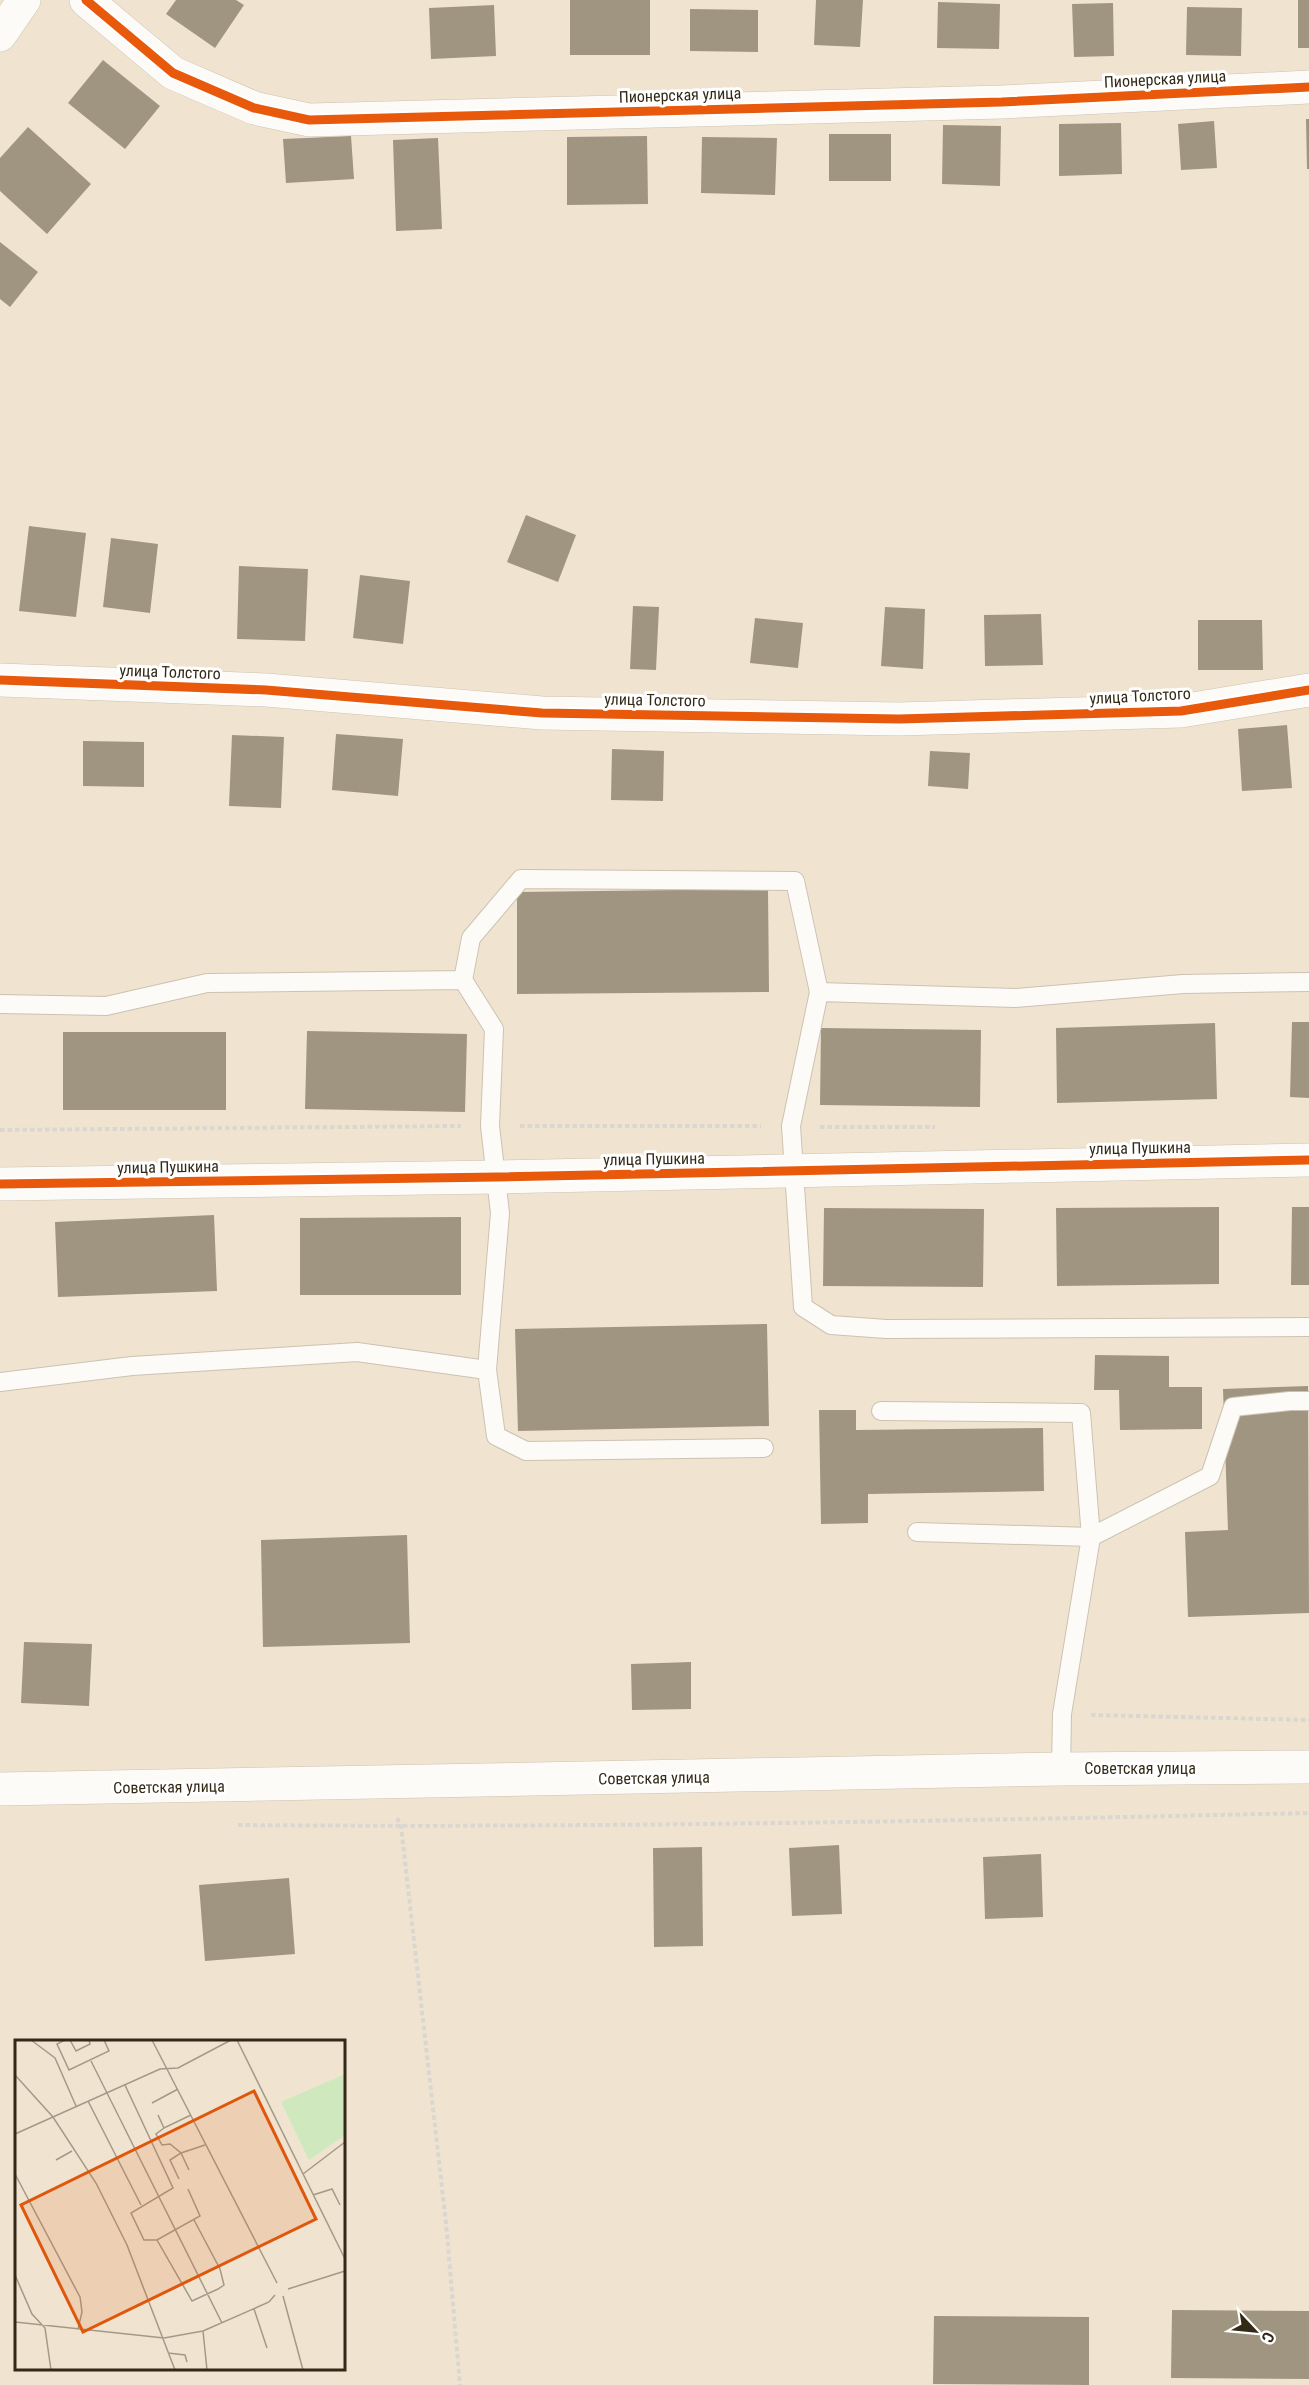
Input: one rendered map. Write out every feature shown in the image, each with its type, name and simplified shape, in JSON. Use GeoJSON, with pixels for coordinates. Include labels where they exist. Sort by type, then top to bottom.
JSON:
{"type":"FeatureCollection","features":[{"type":"Feature","properties":{"kind":"street"},"geometry":{"type":"LineString","coordinates":[[0,35],[24,0]]}},
{"type":"Feature","properties":{"kind":"street","name":"Пионерская улица"},"geometry":{"type":"LineString","coordinates":[[86,0],[172,73],[254,108],[309,120],[1002,102],[1309,87]]}},
{"type":"Feature","properties":{"kind":"street","name":"улица Толстого"},"geometry":{"type":"LineString","coordinates":[[0,680],[266,690],[542,713],[899,719],[1181,711],[1309,690]]}},
{"type":"Feature","properties":{"kind":"street","name":"улица Пушкина"},"geometry":{"type":"LineString","coordinates":[[0,1184],[497,1178],[1309,1160]]}},
{"type":"Feature","properties":{"kind":"street","name":"Советская улица"},"geometry":{"type":"LineString","coordinates":[[0,1790],[1061,1769],[1309,1767]]}},
{"type":"Feature","properties":{"kind":"lane"},"geometry":{"type":"LineString","coordinates":[[764,1448],[526,1451],[496,1436],[487,1370],[500,1213],[490,1126],[494,1029],[463,980],[471,938],[521,879],[795,881],[819,992],[791,1126],[803,1307],[831,1325],[886,1329],[1309,1328]]}},
{"type":"Feature","properties":{"kind":"lane"},"geometry":{"type":"LineString","coordinates":[[0,1004],[106,1006],[207,983],[463,980]]}},
{"type":"Feature","properties":{"kind":"lane"},"geometry":{"type":"LineString","coordinates":[[819,992],[1016,998],[1183,984],[1309,982]]}},
{"type":"Feature","properties":{"kind":"lane"},"geometry":{"type":"LineString","coordinates":[[0,1382],[132,1366],[357,1352],[487,1370]]}},
{"type":"Feature","properties":{"kind":"lane"},"geometry":{"type":"LineString","coordinates":[[917,1532],[1091,1537],[1209,1476],[1233,1407],[1309,1401]]}},
{"type":"Feature","properties":{"kind":"lane"},"geometry":{"type":"LineString","coordinates":[[881,1411],[1081,1413],[1091,1537],[1062,1714],[1061,1769]]}},
{"type":"Feature","properties":{"kind":"path"},"geometry":{"type":"LineString","coordinates":[[0,1130],[490,1126],[944,1127]]}},
{"type":"Feature","properties":{"kind":"path"},"geometry":{"type":"LineString","coordinates":[[1062,1714],[1309,1720]]}},
{"type":"Feature","properties":{"kind":"path"},"geometry":{"type":"LineString","coordinates":[[384,1784],[401,1826],[444,2212],[460,2385]]}},
{"type":"Feature","properties":{"kind":"path"},"geometry":{"type":"LineString","coordinates":[[234,1825],[401,1826],[992,1820],[1309,1813]]}},
{"type":"Feature","properties":{"kind":"building"},"geometry":{"type":"Polygon","coordinates":[[[176,0],[236,0],[244,5],[215,48],[166,14],[176,0]]]}},
{"type":"Feature","properties":{"kind":"building"},"geometry":{"type":"Polygon","coordinates":[[[570,0],[650,0],[650,55],[570,55],[570,0]]]}},
{"type":"Feature","properties":{"kind":"building"},"geometry":{"type":"Polygon","coordinates":[[[816,0],[863,0],[860,47],[814,45],[816,0]]]}},
{"type":"Feature","properties":{"kind":"building"},"geometry":{"type":"Polygon","coordinates":[[[1298,0],[1309,0],[1309,48],[1298,48],[1298,0]]]}},
{"type":"Feature","properties":{"kind":"building"},"geometry":{"type":"Polygon","coordinates":[[[938,2],[1000,4],[999,49],[937,48],[938,2]]]}},
{"type":"Feature","properties":{"kind":"building"},"geometry":{"type":"Polygon","coordinates":[[[1113,3],[1114,56],[1074,57],[1072,4],[1113,3]]]}},
{"type":"Feature","properties":{"kind":"building"},"geometry":{"type":"Polygon","coordinates":[[[494,5],[496,56],[431,59],[429,8],[494,5]]]}},
{"type":"Feature","properties":{"kind":"building"},"geometry":{"type":"Polygon","coordinates":[[[1187,7],[1242,8],[1241,56],[1186,55],[1187,7]]]}},
{"type":"Feature","properties":{"kind":"building"},"geometry":{"type":"Polygon","coordinates":[[[690,9],[758,10],[758,52],[690,51],[690,9]]]}},
{"type":"Feature","properties":{"kind":"building"},"geometry":{"type":"Polygon","coordinates":[[[103,60],[160,106],[125,149],[68,103],[103,60]]]}},
{"type":"Feature","properties":{"kind":"building"},"geometry":{"type":"Polygon","coordinates":[[[1306,119],[1309,119],[1309,169],[1307,169],[1306,119]]]}},
{"type":"Feature","properties":{"kind":"building"},"geometry":{"type":"Polygon","coordinates":[[[1214,121],[1217,168],[1181,170],[1178,124],[1214,121]]]}},
{"type":"Feature","properties":{"kind":"building"},"geometry":{"type":"Polygon","coordinates":[[[1121,123],[1122,174],[1059,176],[1059,124],[1121,123]]]}},
{"type":"Feature","properties":{"kind":"building"},"geometry":{"type":"Polygon","coordinates":[[[943,125],[1001,126],[1000,186],[942,184],[943,125]]]}},
{"type":"Feature","properties":{"kind":"building"},"geometry":{"type":"Polygon","coordinates":[[[28,127],[91,184],[47,234],[0,191],[0,158],[28,127]]]}},
{"type":"Feature","properties":{"kind":"building"},"geometry":{"type":"Polygon","coordinates":[[[829,134],[891,134],[891,181],[829,181],[829,134]]]}},
{"type":"Feature","properties":{"kind":"building"},"geometry":{"type":"Polygon","coordinates":[[[351,136],[354,179],[286,183],[283,139],[351,136]]]}},
{"type":"Feature","properties":{"kind":"building"},"geometry":{"type":"Polygon","coordinates":[[[647,136],[648,204],[567,205],[567,137],[647,136]]]}},
{"type":"Feature","properties":{"kind":"building"},"geometry":{"type":"Polygon","coordinates":[[[702,137],[777,138],[775,195],[701,193],[702,137]]]}},
{"type":"Feature","properties":{"kind":"building"},"geometry":{"type":"Polygon","coordinates":[[[438,138],[442,229],[396,231],[393,140],[438,138]]]}},
{"type":"Feature","properties":{"kind":"building"},"geometry":{"type":"Polygon","coordinates":[[[0,242],[38,272],[10,307],[0,299],[0,242]]]}},
{"type":"Feature","properties":{"kind":"building"},"geometry":{"type":"Polygon","coordinates":[[[526,515],[576,535],[558,582],[507,562],[526,515]]]}},
{"type":"Feature","properties":{"kind":"building"},"geometry":{"type":"Polygon","coordinates":[[[29,526],[86,533],[76,617],[19,611],[29,526]]]}},
{"type":"Feature","properties":{"kind":"building"},"geometry":{"type":"Polygon","coordinates":[[[111,538],[158,544],[150,613],[103,607],[111,538]]]}},
{"type":"Feature","properties":{"kind":"building"},"geometry":{"type":"Polygon","coordinates":[[[239,566],[308,569],[305,641],[237,639],[239,566]]]}},
{"type":"Feature","properties":{"kind":"building"},"geometry":{"type":"Polygon","coordinates":[[[360,575],[410,581],[403,644],[353,638],[360,575]]]}},
{"type":"Feature","properties":{"kind":"building"},"geometry":{"type":"Polygon","coordinates":[[[633,606],[659,607],[656,670],[630,669],[633,606]]]}},
{"type":"Feature","properties":{"kind":"building"},"geometry":{"type":"Polygon","coordinates":[[[885,607],[925,609],[923,669],[881,666],[885,607]]]}},
{"type":"Feature","properties":{"kind":"building"},"geometry":{"type":"Polygon","coordinates":[[[1041,614],[1043,665],[985,666],[984,615],[1041,614]]]}},
{"type":"Feature","properties":{"kind":"building"},"geometry":{"type":"Polygon","coordinates":[[[755,618],[803,623],[798,668],[750,663],[755,618]]]}},
{"type":"Feature","properties":{"kind":"building"},"geometry":{"type":"Polygon","coordinates":[[[1198,620],[1262,620],[1263,670],[1198,670],[1198,620]]]}},
{"type":"Feature","properties":{"kind":"building"},"geometry":{"type":"Polygon","coordinates":[[[1287,725],[1292,788],[1242,791],[1238,729],[1287,725]]]}},
{"type":"Feature","properties":{"kind":"building"},"geometry":{"type":"Polygon","coordinates":[[[336,734],[403,739],[398,796],[332,790],[336,734]]]}},
{"type":"Feature","properties":{"kind":"building"},"geometry":{"type":"Polygon","coordinates":[[[232,735],[284,737],[281,808],[229,806],[232,735]]]}},
{"type":"Feature","properties":{"kind":"building"},"geometry":{"type":"Polygon","coordinates":[[[83,741],[144,742],[144,787],[83,786],[83,741]]]}},
{"type":"Feature","properties":{"kind":"building"},"geometry":{"type":"Polygon","coordinates":[[[612,749],[664,751],[663,801],[611,800],[612,749]]]}},
{"type":"Feature","properties":{"kind":"building"},"geometry":{"type":"Polygon","coordinates":[[[930,751],[970,753],[968,789],[928,786],[930,751]]]}},
{"type":"Feature","properties":{"kind":"building"},"geometry":{"type":"Polygon","coordinates":[[[768,889],[769,992],[517,994],[517,892],[768,889]]]}},
{"type":"Feature","properties":{"kind":"building"},"geometry":{"type":"Polygon","coordinates":[[[1292,1022],[1309,1022],[1309,1098],[1290,1097],[1292,1022]]]}},
{"type":"Feature","properties":{"kind":"building"},"geometry":{"type":"Polygon","coordinates":[[[1215,1023],[1217,1099],[1057,1103],[1056,1028],[1215,1023]]]}},
{"type":"Feature","properties":{"kind":"building"},"geometry":{"type":"Polygon","coordinates":[[[821,1028],[981,1030],[980,1107],[820,1105],[821,1028]]]}},
{"type":"Feature","properties":{"kind":"building"},"geometry":{"type":"Polygon","coordinates":[[[307,1031],[467,1034],[465,1112],[305,1109],[307,1031]]]}},
{"type":"Feature","properties":{"kind":"building"},"geometry":{"type":"Polygon","coordinates":[[[63,1032],[226,1032],[226,1110],[63,1110],[63,1032]]]}},
{"type":"Feature","properties":{"kind":"building"},"geometry":{"type":"Polygon","coordinates":[[[1219,1207],[1219,1284],[1057,1286],[1056,1208],[1219,1207]]]}},
{"type":"Feature","properties":{"kind":"building"},"geometry":{"type":"Polygon","coordinates":[[[1292,1207],[1309,1207],[1309,1285],[1291,1285],[1292,1207]]]}},
{"type":"Feature","properties":{"kind":"building"},"geometry":{"type":"Polygon","coordinates":[[[824,1208],[984,1209],[983,1287],[823,1286],[824,1208]]]}},
{"type":"Feature","properties":{"kind":"building"},"geometry":{"type":"Polygon","coordinates":[[[214,1215],[217,1291],[58,1297],[55,1222],[214,1215]]]}},
{"type":"Feature","properties":{"kind":"building"},"geometry":{"type":"Polygon","coordinates":[[[461,1217],[461,1295],[300,1295],[300,1218],[461,1217]]]}},
{"type":"Feature","properties":{"kind":"building"},"geometry":{"type":"Polygon","coordinates":[[[767,1324],[769,1426],[518,1431],[515,1329],[767,1324]]]}},
{"type":"Feature","properties":{"kind":"building"},"geometry":{"type":"Polygon","coordinates":[[[1095,1355],[1169,1356],[1169,1387],[1202,1387],[1202,1429],[1120,1430],[1119,1390],[1094,1390],[1095,1355]]]}},
{"type":"Feature","properties":{"kind":"building"},"geometry":{"type":"Polygon","coordinates":[[[1308,1386],[1309,1613],[1188,1617],[1185,1532],[1228,1530],[1223,1389],[1308,1386]]]}},
{"type":"Feature","properties":{"kind":"building"},"geometry":{"type":"Polygon","coordinates":[[[819,1410],[856,1410],[856,1430],[1043,1428],[1044,1491],[868,1494],[868,1523],[821,1524],[819,1410]]]}},
{"type":"Feature","properties":{"kind":"building"},"geometry":{"type":"Polygon","coordinates":[[[407,1535],[410,1643],[263,1647],[261,1540],[407,1535]]]}},
{"type":"Feature","properties":{"kind":"building"},"geometry":{"type":"Polygon","coordinates":[[[24,1642],[92,1644],[89,1706],[21,1703],[24,1642]]]}},
{"type":"Feature","properties":{"kind":"building"},"geometry":{"type":"Polygon","coordinates":[[[691,1662],[691,1709],[632,1710],[631,1664],[691,1662]]]}},
{"type":"Feature","properties":{"kind":"building"},"geometry":{"type":"Polygon","coordinates":[[[839,1845],[842,1914],[792,1916],[789,1848],[839,1845]]]}},
{"type":"Feature","properties":{"kind":"building"},"geometry":{"type":"Polygon","coordinates":[[[702,1847],[703,1946],[654,1947],[653,1848],[702,1847]]]}},
{"type":"Feature","properties":{"kind":"building"},"geometry":{"type":"Polygon","coordinates":[[[1041,1854],[1043,1917],[985,1919],[983,1857],[1041,1854]]]}},
{"type":"Feature","properties":{"kind":"building"},"geometry":{"type":"Polygon","coordinates":[[[289,1878],[295,1954],[205,1961],[199,1885],[289,1878]]]}},
{"type":"Feature","properties":{"kind":"building"},"geometry":{"type":"Polygon","coordinates":[[[1172,2310],[1309,2311],[1309,2379],[1171,2378],[1172,2310]]]}},
{"type":"Feature","properties":{"kind":"building"},"geometry":{"type":"Polygon","coordinates":[[[934,2316],[1089,2317],[1089,2385],[933,2384],[934,2316]]]}},
{"type":"Feature","properties":{"kind":"cycle path"},"geometry":{"type":"LineString","coordinates":[[86,0],[173,73],[254,108],[309,120],[1002,102],[1309,87]]}},
{"type":"Feature","properties":{"kind":"cycle path"},"geometry":{"type":"LineString","coordinates":[[0,680],[266,690],[542,713],[899,719],[1181,711],[1309,690]]}},
{"type":"Feature","properties":{"kind":"cycle path"},"geometry":{"type":"LineString","coordinates":[[0,1184],[497,1177],[1309,1160]]}}]}
